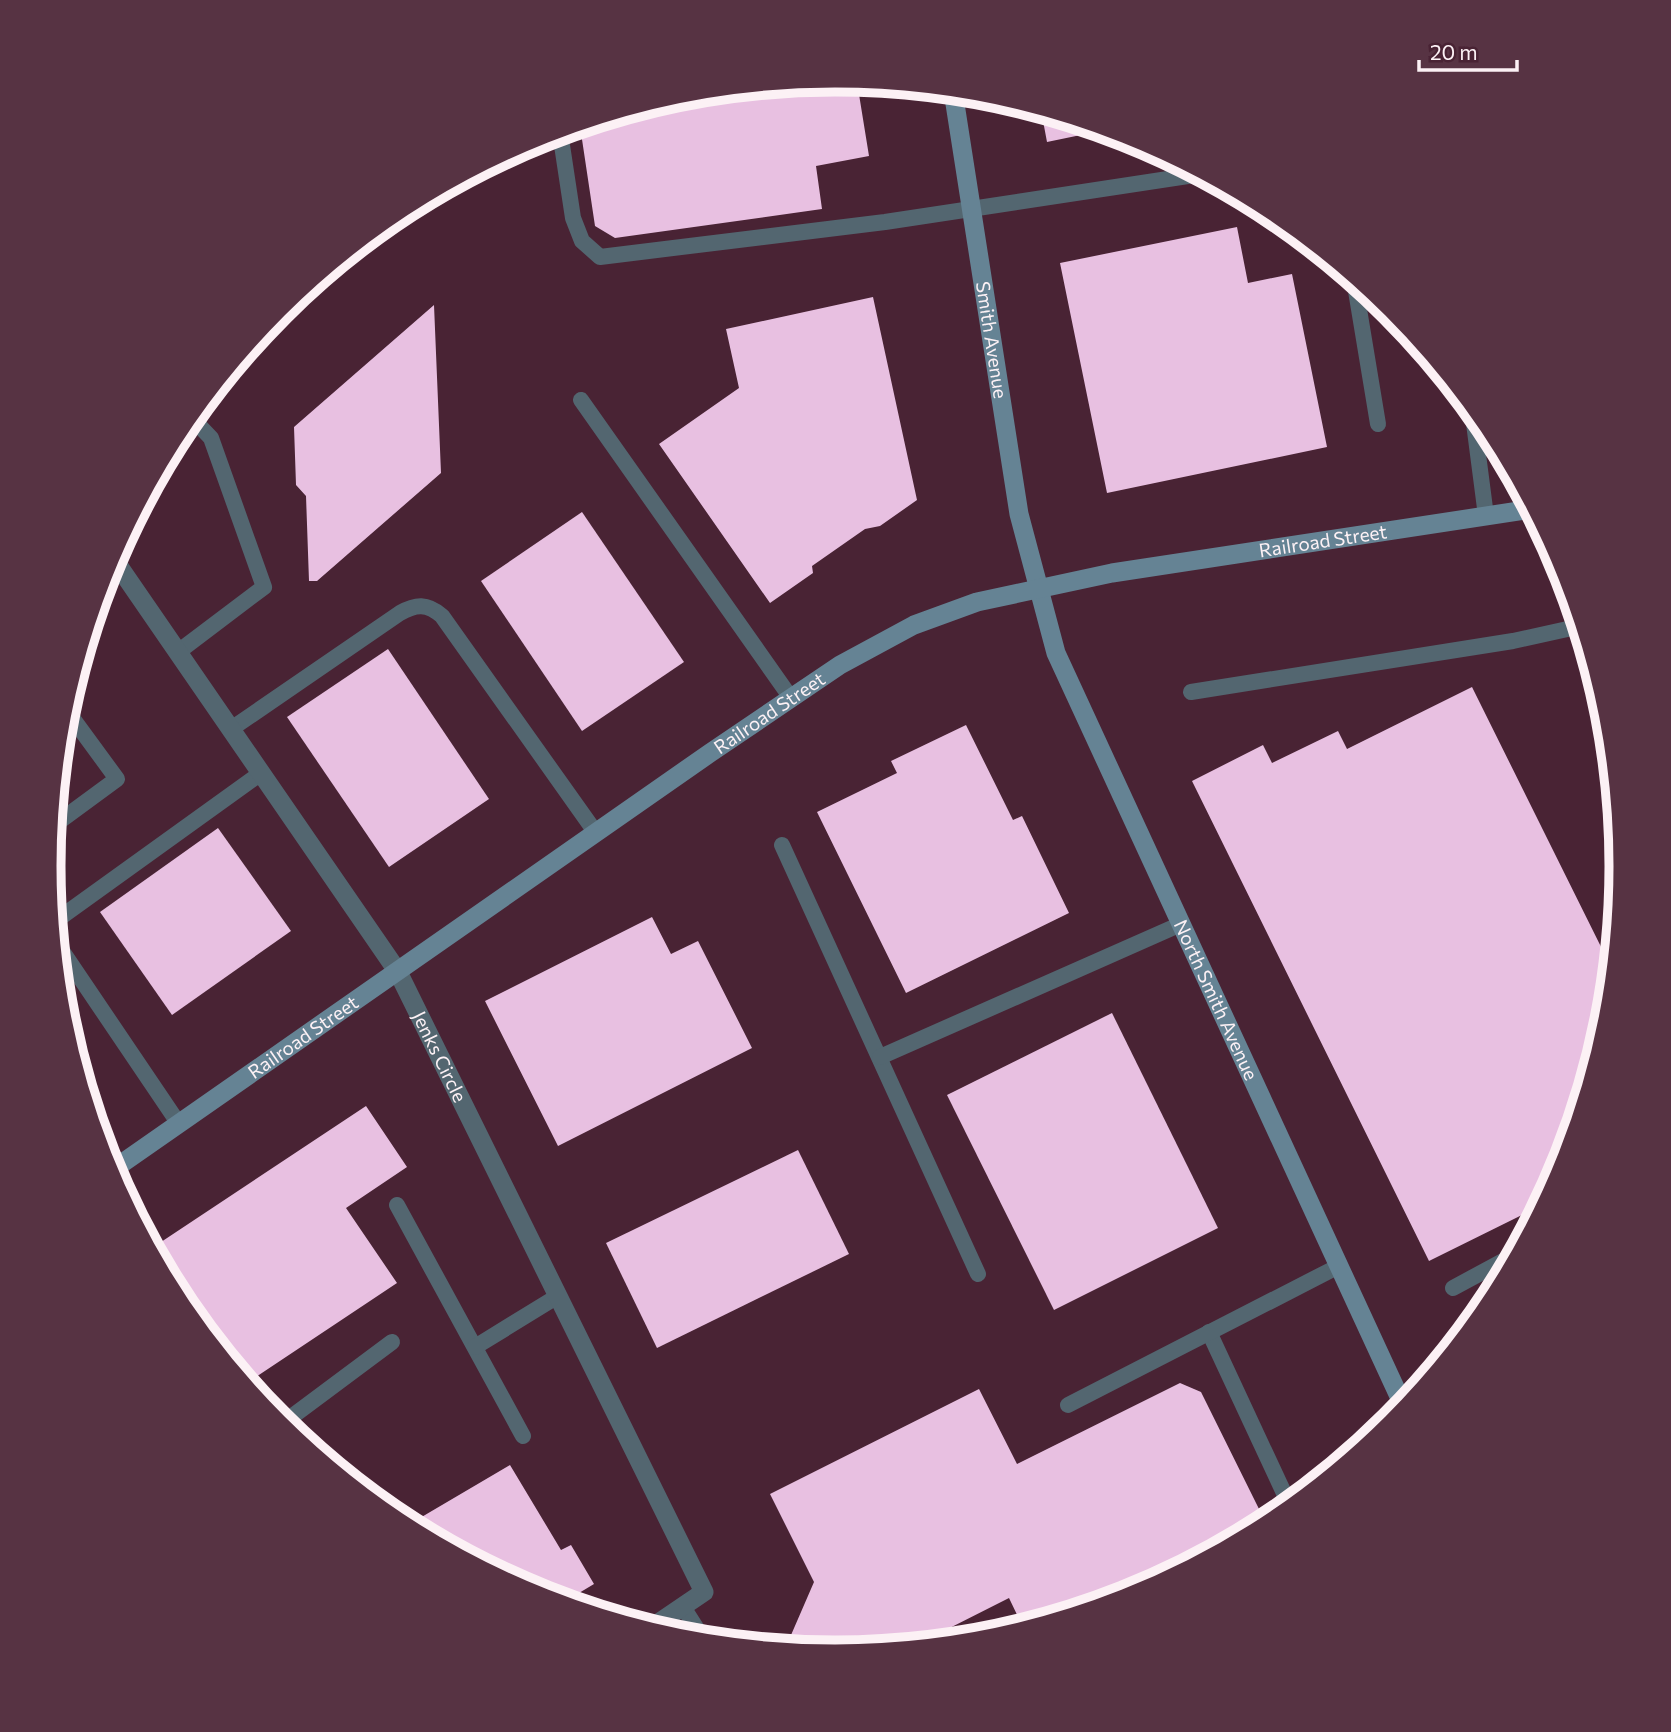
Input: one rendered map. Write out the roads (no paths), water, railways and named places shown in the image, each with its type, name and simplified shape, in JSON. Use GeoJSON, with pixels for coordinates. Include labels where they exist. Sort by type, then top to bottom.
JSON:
{"type":"FeatureCollection","features":[{"type":"Feature","properties":{"kind":"main road","name":"Smith Avenue"},"geometry":{"type":"LineString","coordinates":[[955,101],[1019,514],[1039,589]]}},
{"type":"Feature","properties":{"kind":"main road","name":"Railroad Street"},"geometry":{"type":"LineString","coordinates":[[121,1164],[791,698],[840,665],[914,625],[977,602],[1112,573],[1523,510]]}},
{"type":"Feature","properties":{"kind":"main road","name":"North Smith Avenue"},"geometry":{"type":"LineString","coordinates":[[1039,589],[1056,653],[1399,1396]]}},
{"type":"Feature","properties":{"kind":"street","name":"Jenks Circle"},"geometry":{"type":"LineString","coordinates":[[121,569],[398,972],[704,1592],[683,1606]]}},
{"type":"Feature","properties":{"kind":"street"},"geometry":{"type":"LineString","coordinates":[[662,1620],[683,1606]]}},
{"type":"Feature","properties":{"kind":"lane"},"geometry":{"type":"LineString","coordinates":[[562,142],[573,218],[582,241],[600,257],[972,209],[1186,176]]}},
{"type":"Feature","properties":{"kind":"lane"},"geometry":{"type":"LineString","coordinates":[[1356,294],[1378,424]]}},
{"type":"Feature","properties":{"kind":"lane"},"geometry":{"type":"LineString","coordinates":[[581,400],[791,698]]}},
{"type":"Feature","properties":{"kind":"lane"},"geometry":{"type":"LineString","coordinates":[[178,652],[264,587],[211,438],[199,426]]}},
{"type":"Feature","properties":{"kind":"lane"},"geometry":{"type":"LineString","coordinates":[[1475,430],[1486,516]]}},
{"type":"Feature","properties":{"kind":"lane"},"geometry":{"type":"LineString","coordinates":[[231,730],[400,613],[420,605],[433,608],[442,616],[596,833]]}},
{"type":"Feature","properties":{"kind":"lane"},"geometry":{"type":"LineString","coordinates":[[1191,692],[1513,641],[1572,628]]}},
{"type":"Feature","properties":{"kind":"lane"},"geometry":{"type":"LineString","coordinates":[[63,819],[117,779],[75,722]]}},
{"type":"Feature","properties":{"kind":"lane"},"geometry":{"type":"LineString","coordinates":[[63,916],[261,773]]}},
{"type":"Feature","properties":{"kind":"lane"},"geometry":{"type":"LineString","coordinates":[[782,845],[978,1274]]}},
{"type":"Feature","properties":{"kind":"lane"},"geometry":{"type":"LineString","coordinates":[[880,1057],[1181,924]]}},
{"type":"Feature","properties":{"kind":"lane"},"geometry":{"type":"LineString","coordinates":[[67,957],[179,1124]]}},
{"type":"Feature","properties":{"kind":"lane"},"geometry":{"type":"LineString","coordinates":[[397,1205],[523,1436]]}},
{"type":"Feature","properties":{"kind":"lane"},"geometry":{"type":"LineString","coordinates":[[1453,1288],[1500,1263]]}},
{"type":"Feature","properties":{"kind":"lane"},"geometry":{"type":"LineString","coordinates":[[1068,1405],[1339,1266]]}},
{"type":"Feature","properties":{"kind":"lane"},"geometry":{"type":"LineString","coordinates":[[475,1347],[558,1296]]}},
{"type":"Feature","properties":{"kind":"lane"},"geometry":{"type":"LineString","coordinates":[[1209,1332],[1285,1496]]}},
{"type":"Feature","properties":{"kind":"lane"},"geometry":{"type":"LineString","coordinates":[[292,1417],[393,1342]]}},
{"type":"Feature","properties":{"kind":"lane"},"geometry":{"type":"LineString","coordinates":[[683,1606],[696,1627]]}}]}
